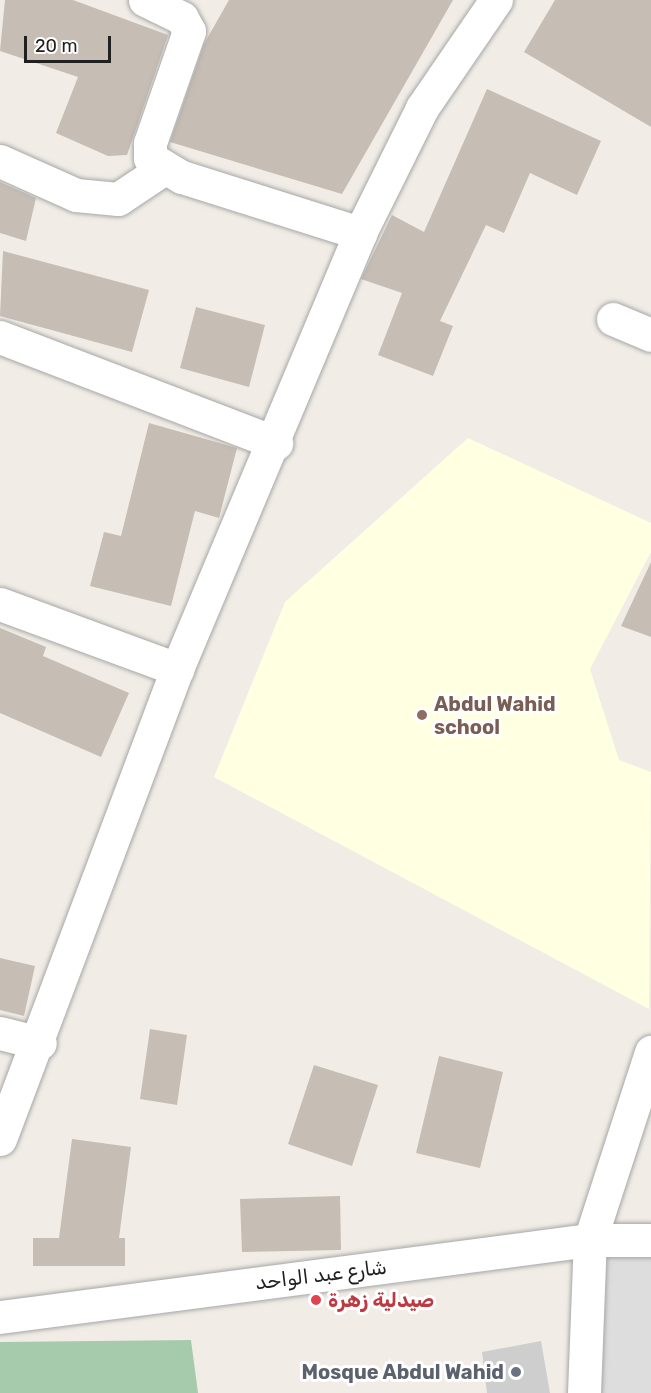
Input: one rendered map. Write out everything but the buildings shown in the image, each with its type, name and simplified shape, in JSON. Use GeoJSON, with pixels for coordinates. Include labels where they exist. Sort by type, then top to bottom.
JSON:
{"type":"FeatureCollection","features":[{"type":"Feature","properties":{"kind":"street"},"geometry":{"type":"LineString","coordinates":[[145,0],[182,18],[189,32],[150,143],[150,158],[163,169],[360,233]]}},
{"type":"Feature","properties":{"kind":"street"},"geometry":{"type":"LineString","coordinates":[[0,1139],[40,1043],[177,669],[276,443],[360,233],[422,108],[496,0]]}},
{"type":"Feature","properties":{"kind":"street"},"geometry":{"type":"LineString","coordinates":[[0,161],[76,195],[118,199],[163,169]]}},
{"type":"Feature","properties":{"kind":"street"},"geometry":{"type":"LineString","coordinates":[[613,319],[651,335]]}},
{"type":"Feature","properties":{"kind":"street"},"geometry":{"type":"LineString","coordinates":[[0,337],[276,443]]}},
{"type":"Feature","properties":{"kind":"street"},"geometry":{"type":"LineString","coordinates":[[0,604],[177,669]]}},
{"type":"Feature","properties":{"kind":"street"},"geometry":{"type":"LineString","coordinates":[[0,1033],[40,1043]]}},
{"type":"Feature","properties":{"kind":"street"},"geometry":{"type":"LineString","coordinates":[[584,1393],[590,1240],[651,1052]]}},
{"type":"Feature","properties":{"kind":"street","name":"شارع عبد الواحد"},"geometry":{"type":"LineString","coordinates":[[0,1317],[51,1306],[590,1240],[651,1240]]}},
{"type":"Feature","properties":{"kind":"street","name":"شارع عبد الواحد"},"geometry":{"type":"LineString","coordinates":[[0,1299],[51,1306]]}},
{"type":"Feature","properties":{"kind":"shaded area","name":"Abdul Wahid school"},"geometry":{"type":"Polygon","coordinates":[[[468,438],[651,523],[651,552],[590,669],[619,760],[651,772],[649,1009],[214,777],[285,602],[468,438]]]}},
{"type":"Feature","properties":{"kind":"shaded area"},"geometry":{"type":"Polygon","coordinates":[[[651,1243],[651,1393],[589,1393],[594,1244],[651,1243]]]}},
{"type":"Feature","properties":{"kind":"shaded area"},"geometry":{"type":"Polygon","coordinates":[[[191,1340],[198,1393],[0,1393],[0,1342],[191,1340]]]}},
{"type":"Feature","properties":{"kind":"shaded area","name":"Mosque Abdul Wahid"},"geometry":{"type":"Polygon","coordinates":[[[541,1341],[550,1393],[487,1393],[482,1352],[541,1341]]]}},
{"type":"Feature","properties":{"kind":"place","name":"Abdul Wahid school"},"geometry":{"type":"Point","coordinates":[422,715]}},
{"type":"Feature","properties":{"kind":"place","name":"صيدلية زهرة"},"geometry":{"type":"Point","coordinates":[316,1300]}},
{"type":"Feature","properties":{"kind":"place","name":"Mosque Abdul Wahid"},"geometry":{"type":"Point","coordinates":[516,1372]}}]}
